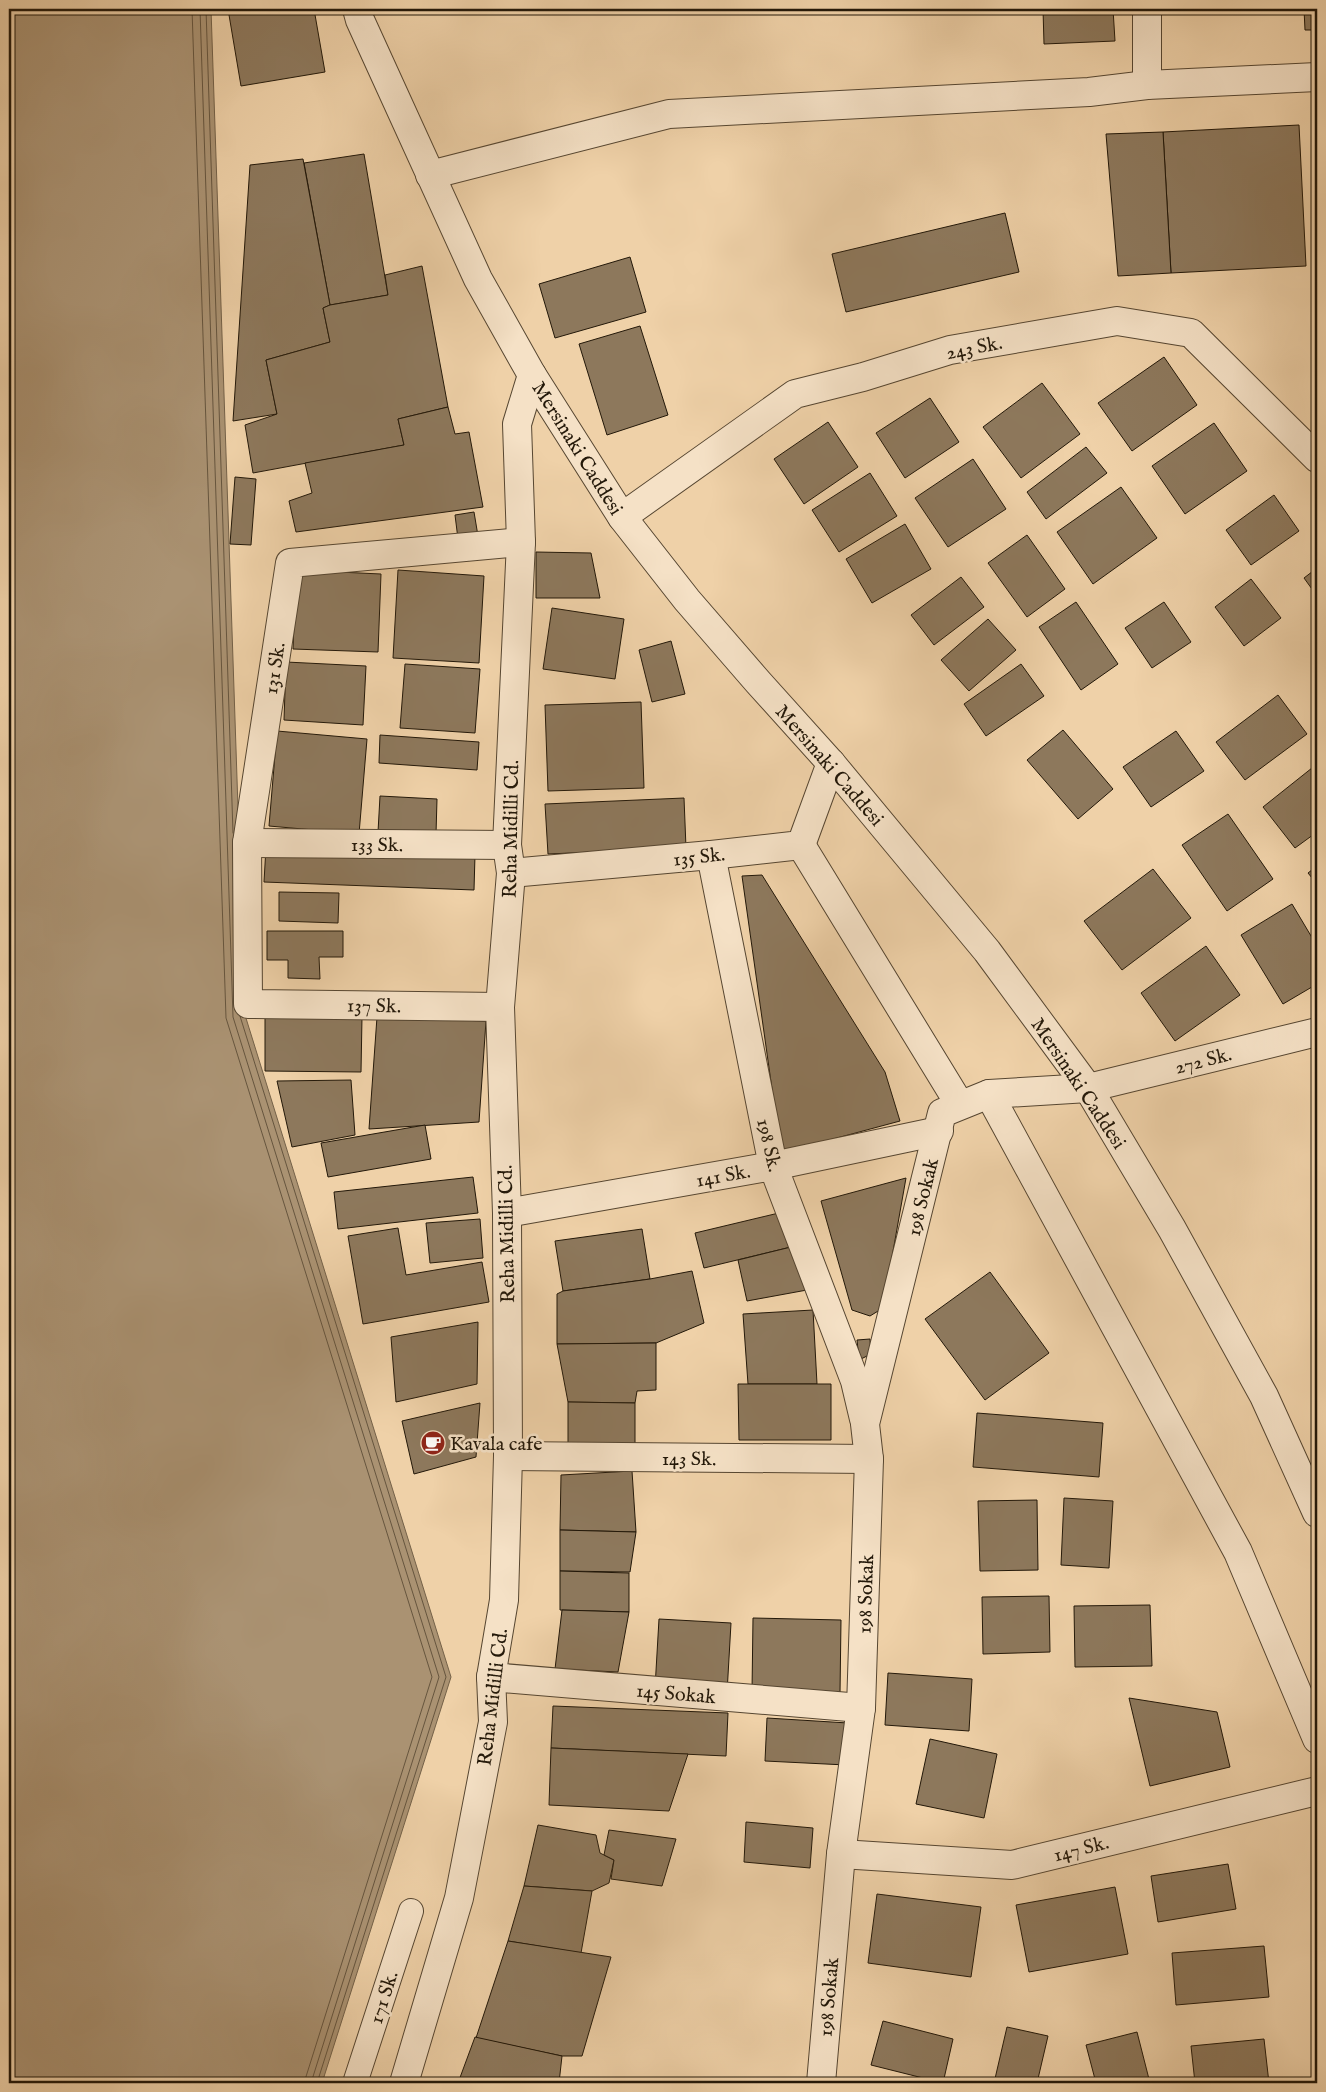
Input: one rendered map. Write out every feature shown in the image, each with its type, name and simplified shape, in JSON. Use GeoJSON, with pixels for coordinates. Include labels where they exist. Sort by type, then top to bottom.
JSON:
{"type":"FeatureCollection","features":[{"type":"Feature","properties":{"kind":"street","name":"Mersinaki Caddesi"},"geometry":{"type":"LineString","coordinates":[[357,9],[360,20],[478,279],[532,375],[622,517],[687,600],[830,762],[987,952],[1088,1088],[1172,1229],[1264,1396],[1317,1513]]}},
{"type":"Feature","properties":{"kind":"street"},"geometry":{"type":"LineString","coordinates":[[1147,9],[1147,85]]}},
{"type":"Feature","properties":{"kind":"street"},"geometry":{"type":"LineString","coordinates":[[430,175],[669,114],[1089,92],[1147,85],[1317,77]]}},
{"type":"Feature","properties":{"kind":"street","name":"243 Sk."},"geometry":{"type":"LineString","coordinates":[[622,517],[795,394],[863,377],[950,350],[1117,321],[1191,333],[1317,458]]}},
{"type":"Feature","properties":{"kind":"street","name":"Reha Midilli Cd."},"geometry":{"type":"LineString","coordinates":[[404,2083],[459,1898],[494,1722],[491,1678],[504,1600],[508,1456],[507,1213],[500,1007],[511,873],[506,845],[521,542],[517,424],[532,375]]}},
{"type":"Feature","properties":{"kind":"street","name":"131 Sk."},"geometry":{"type":"LineString","coordinates":[[248,1004],[247,842],[290,563],[521,542]]}},
{"type":"Feature","properties":{"kind":"street"},"geometry":{"type":"LineString","coordinates":[[830,762],[800,844],[947,1116]]}},
{"type":"Feature","properties":{"kind":"street","name":"133 Sk."},"geometry":{"type":"LineString","coordinates":[[247,842],[506,845]]}},
{"type":"Feature","properties":{"kind":"street","name":"135 Sk."},"geometry":{"type":"LineString","coordinates":[[511,873],[710,855],[800,844]]}},
{"type":"Feature","properties":{"kind":"street","name":"198 Sk."},"geometry":{"type":"LineString","coordinates":[[710,855],[773,1166],[855,1381],[865,1424]]}},
{"type":"Feature","properties":{"kind":"street","name":"137 Sk."},"geometry":{"type":"LineString","coordinates":[[248,1004],[500,1007]]}},
{"type":"Feature","properties":{"kind":"street","name":"272 Sk."},"geometry":{"type":"LineString","coordinates":[[1088,1088],[1317,1032]]}},
{"type":"Feature","properties":{"kind":"street","name":"141 Sk."},"geometry":{"type":"LineString","coordinates":[[507,1213],[773,1166],[947,1116],[989,1094],[1088,1088]]}},
{"type":"Feature","properties":{"kind":"street"},"geometry":{"type":"LineString","coordinates":[[989,1094],[1238,1552],[1317,1739]]}},
{"type":"Feature","properties":{"kind":"street","name":"198 Sokak"},"geometry":{"type":"LineString","coordinates":[[821,2083],[840,1854],[861,1708],[869,1459],[865,1424],[947,1116]]}},
{"type":"Feature","properties":{"kind":"street","name":"143 Sk."},"geometry":{"type":"LineString","coordinates":[[508,1456],[869,1459]]}},
{"type":"Feature","properties":{"kind":"street","name":"145 Sokak"},"geometry":{"type":"LineString","coordinates":[[491,1678],[861,1708]]}},
{"type":"Feature","properties":{"kind":"street","name":"147 Sk."},"geometry":{"type":"LineString","coordinates":[[840,1854],[1012,1865],[1317,1792]]}},
{"type":"Feature","properties":{"kind":"street","name":"171 Sk."},"geometry":{"type":"LineString","coordinates":[[354,2083],[411,1911]]}},
{"type":"Feature","properties":{"kind":"water"},"geometry":{"type":"Polygon","coordinates":[[[9,9],[211,9],[245,1015],[451,1677],[322,2083],[9,2083],[9,9]]]}},
{"type":"Feature","properties":{"kind":"building"},"geometry":{"type":"Polygon","coordinates":[[[228,9],[314,9],[325,72],[241,86],[228,9]]]}},
{"type":"Feature","properties":{"kind":"building"},"geometry":{"type":"Polygon","coordinates":[[[1043,9],[1113,9],[1115,41],[1044,44],[1043,9]]]}},
{"type":"Feature","properties":{"kind":"building"},"geometry":{"type":"Polygon","coordinates":[[[1304,9],[1317,9],[1317,30],[1305,30],[1304,9]]]}},
{"type":"Feature","properties":{"kind":"building"},"geometry":{"type":"Polygon","coordinates":[[[1299,125],[1306,266],[1171,273],[1163,132],[1299,125]]]}},
{"type":"Feature","properties":{"kind":"building"},"geometry":{"type":"Polygon","coordinates":[[[1163,132],[1171,273],[1118,276],[1106,134],[1163,132]]]}},
{"type":"Feature","properties":{"kind":"building"},"geometry":{"type":"Polygon","coordinates":[[[364,154],[388,295],[330,305],[304,163],[364,154]]]}},
{"type":"Feature","properties":{"kind":"building"},"geometry":{"type":"Polygon","coordinates":[[[303,159],[330,305],[323,308],[330,342],[266,360],[277,414],[233,421],[250,165],[303,159]]]}},
{"type":"Feature","properties":{"kind":"building"},"geometry":{"type":"Polygon","coordinates":[[[1005,213],[1019,272],[846,312],[832,254],[1005,213]]]}},
{"type":"Feature","properties":{"kind":"building"},"geometry":{"type":"Polygon","coordinates":[[[630,257],[646,312],[555,338],[539,284],[630,257]]]}},
{"type":"Feature","properties":{"kind":"building"},"geometry":{"type":"Polygon","coordinates":[[[422,266],[448,407],[398,419],[404,445],[253,473],[245,425],[277,414],[266,360],[330,342],[323,308],[330,305],[388,295],[385,275],[422,266]]]}},
{"type":"Feature","properties":{"kind":"building"},"geometry":{"type":"Polygon","coordinates":[[[640,326],[668,415],[607,435],[579,344],[640,326]]]}},
{"type":"Feature","properties":{"kind":"building"},"geometry":{"type":"Polygon","coordinates":[[[1164,357],[1197,405],[1132,451],[1098,403],[1164,357]]]}},
{"type":"Feature","properties":{"kind":"building"},"geometry":{"type":"Polygon","coordinates":[[[1042,383],[1080,434],[1021,478],[983,427],[1042,383]]]}},
{"type":"Feature","properties":{"kind":"building"},"geometry":{"type":"Polygon","coordinates":[[[930,398],[959,442],[905,478],[876,433],[930,398]]]}},
{"type":"Feature","properties":{"kind":"building"},"geometry":{"type":"Polygon","coordinates":[[[448,407],[455,434],[469,432],[483,507],[296,532],[289,501],[312,493],[305,463],[404,445],[398,419],[448,407]]]}},
{"type":"Feature","properties":{"kind":"building"},"geometry":{"type":"Polygon","coordinates":[[[828,422],[858,467],[804,504],[774,459],[828,422]]]}},
{"type":"Feature","properties":{"kind":"building"},"geometry":{"type":"Polygon","coordinates":[[[1214,423],[1247,471],[1185,514],[1152,466],[1214,423]]]}},
{"type":"Feature","properties":{"kind":"building"},"geometry":{"type":"Polygon","coordinates":[[[1086,447],[1107,473],[1046,519],[1027,492],[1086,447]]]}},
{"type":"Feature","properties":{"kind":"building"},"geometry":{"type":"Polygon","coordinates":[[[973,459],[1006,509],[948,547],[915,498],[973,459]]]}},
{"type":"Feature","properties":{"kind":"building"},"geometry":{"type":"Polygon","coordinates":[[[870,473],[897,516],[839,552],[812,510],[870,473]]]}},
{"type":"Feature","properties":{"kind":"building"},"geometry":{"type":"Polygon","coordinates":[[[235,477],[256,479],[251,545],[230,544],[235,477]]]}},
{"type":"Feature","properties":{"kind":"building"},"geometry":{"type":"Polygon","coordinates":[[[1121,487],[1157,538],[1093,584],[1057,532],[1121,487]]]}},
{"type":"Feature","properties":{"kind":"building"},"geometry":{"type":"Polygon","coordinates":[[[1274,495],[1299,531],[1251,565],[1226,530],[1274,495]]]}},
{"type":"Feature","properties":{"kind":"building"},"geometry":{"type":"Polygon","coordinates":[[[474,512],[478,536],[458,539],[455,515],[474,512]]]}},
{"type":"Feature","properties":{"kind":"building"},"geometry":{"type":"Polygon","coordinates":[[[905,524],[931,569],[872,603],[846,559],[905,524]]]}},
{"type":"Feature","properties":{"kind":"building"},"geometry":{"type":"Polygon","coordinates":[[[1027,535],[1065,589],[1027,617],[988,563],[1027,535]]]}},
{"type":"Feature","properties":{"kind":"building"},"geometry":{"type":"Polygon","coordinates":[[[536,552],[591,553],[600,598],[536,598],[536,552]]]}},
{"type":"Feature","properties":{"kind":"building"},"geometry":{"type":"Polygon","coordinates":[[[1317,568],[1317,596],[1304,578],[1317,568]]]}},
{"type":"Feature","properties":{"kind":"building"},"geometry":{"type":"Polygon","coordinates":[[[296,570],[381,574],[378,652],[293,649],[296,570]]]}},
{"type":"Feature","properties":{"kind":"building"},"geometry":{"type":"Polygon","coordinates":[[[398,570],[484,576],[479,663],[393,658],[398,570]]]}},
{"type":"Feature","properties":{"kind":"building"},"geometry":{"type":"Polygon","coordinates":[[[961,577],[984,607],[934,645],[911,615],[961,577]]]}},
{"type":"Feature","properties":{"kind":"building"},"geometry":{"type":"Polygon","coordinates":[[[1251,579],[1281,618],[1244,646],[1215,607],[1251,579]]]}},
{"type":"Feature","properties":{"kind":"building"},"geometry":{"type":"Polygon","coordinates":[[[1076,602],[1118,664],[1081,690],[1039,627],[1076,602]]]}},
{"type":"Feature","properties":{"kind":"building"},"geometry":{"type":"Polygon","coordinates":[[[1164,602],[1191,642],[1152,668],[1125,628],[1164,602]]]}},
{"type":"Feature","properties":{"kind":"building"},"geometry":{"type":"Polygon","coordinates":[[[552,608],[624,619],[615,679],[543,669],[552,608]]]}},
{"type":"Feature","properties":{"kind":"building"},"geometry":{"type":"Polygon","coordinates":[[[988,619],[1016,650],[969,691],[941,660],[988,619]]]}},
{"type":"Feature","properties":{"kind":"building"},"geometry":{"type":"Polygon","coordinates":[[[671,641],[685,694],[652,702],[639,650],[671,641]]]}},
{"type":"Feature","properties":{"kind":"building"},"geometry":{"type":"Polygon","coordinates":[[[286,662],[366,666],[363,725],[284,720],[286,662]]]}},
{"type":"Feature","properties":{"kind":"building"},"geometry":{"type":"Polygon","coordinates":[[[405,664],[480,669],[475,733],[400,728],[405,664]]]}},
{"type":"Feature","properties":{"kind":"building"},"geometry":{"type":"Polygon","coordinates":[[[1021,664],[1044,696],[986,736],[964,704],[1021,664]]]}},
{"type":"Feature","properties":{"kind":"building"},"geometry":{"type":"Polygon","coordinates":[[[1278,695],[1307,734],[1245,780],[1216,742],[1278,695]]]}},
{"type":"Feature","properties":{"kind":"building"},"geometry":{"type":"Polygon","coordinates":[[[641,702],[644,788],[548,791],[545,705],[641,702]]]}},
{"type":"Feature","properties":{"kind":"building"},"geometry":{"type":"Polygon","coordinates":[[[1063,730],[1113,789],[1078,819],[1027,760],[1063,730]]]}},
{"type":"Feature","properties":{"kind":"building"},"geometry":{"type":"Polygon","coordinates":[[[277,731],[367,739],[359,834],[269,826],[277,731]]]}},
{"type":"Feature","properties":{"kind":"building"},"geometry":{"type":"Polygon","coordinates":[[[1176,731],[1204,771],[1151,807],[1123,767],[1176,731]]]}},
{"type":"Feature","properties":{"kind":"building"},"geometry":{"type":"Polygon","coordinates":[[[380,735],[479,742],[477,770],[379,763],[380,735]]]}},
{"type":"Feature","properties":{"kind":"building"},"geometry":{"type":"Polygon","coordinates":[[[1317,764],[1317,832],[1295,848],[1263,807],[1317,764]]]}},
{"type":"Feature","properties":{"kind":"building"},"geometry":{"type":"Polygon","coordinates":[[[380,796],[437,799],[436,834],[378,832],[380,796]]]}},
{"type":"Feature","properties":{"kind":"building"},"geometry":{"type":"Polygon","coordinates":[[[684,798],[686,848],[548,854],[545,804],[684,798]]]}},
{"type":"Feature","properties":{"kind":"building"},"geometry":{"type":"Polygon","coordinates":[[[1228,814],[1273,879],[1227,911],[1182,845],[1228,814]]]}},
{"type":"Feature","properties":{"kind":"building"},"geometry":{"type":"Polygon","coordinates":[[[266,847],[475,855],[474,890],[264,882],[266,847]]]}},
{"type":"Feature","properties":{"kind":"building"},"geometry":{"type":"Polygon","coordinates":[[[1317,866],[1317,884],[1308,873],[1317,866]]]}},
{"type":"Feature","properties":{"kind":"building"},"geometry":{"type":"Polygon","coordinates":[[[1153,869],[1191,918],[1122,970],[1084,921],[1153,869]]]}},
{"type":"Feature","properties":{"kind":"building"},"geometry":{"type":"Polygon","coordinates":[[[762,875],[885,1072],[900,1121],[781,1153],[742,876],[762,875]]]}},
{"type":"Feature","properties":{"kind":"building"},"geometry":{"type":"Polygon","coordinates":[[[279,892],[339,893],[338,923],[279,921],[279,892]]]}},
{"type":"Feature","properties":{"kind":"building"},"geometry":{"type":"Polygon","coordinates":[[[1292,904],[1317,946],[1317,984],[1283,1004],[1241,935],[1292,904]]]}},
{"type":"Feature","properties":{"kind":"building"},"geometry":{"type":"Polygon","coordinates":[[[267,931],[343,931],[343,957],[319,957],[320,979],[288,978],[288,960],[267,960],[267,931]]]}},
{"type":"Feature","properties":{"kind":"building"},"geometry":{"type":"Polygon","coordinates":[[[1206,946],[1240,995],[1175,1041],[1141,993],[1206,946]]]}},
{"type":"Feature","properties":{"kind":"building"},"geometry":{"type":"Polygon","coordinates":[[[265,1017],[362,1017],[361,1072],[265,1071],[265,1017]]]}},
{"type":"Feature","properties":{"kind":"building"},"geometry":{"type":"Polygon","coordinates":[[[377,1017],[486,1021],[479,1122],[369,1129],[377,1017]]]}},
{"type":"Feature","properties":{"kind":"building"},"geometry":{"type":"Polygon","coordinates":[[[351,1080],[355,1135],[292,1147],[277,1081],[351,1080]]]}},
{"type":"Feature","properties":{"kind":"building"},"geometry":{"type":"Polygon","coordinates":[[[425,1125],[431,1159],[328,1177],[321,1143],[425,1125]]]}},
{"type":"Feature","properties":{"kind":"building"},"geometry":{"type":"Polygon","coordinates":[[[473,1177],[478,1213],[338,1229],[334,1192],[473,1177]]]}},
{"type":"Feature","properties":{"kind":"building"},"geometry":{"type":"Polygon","coordinates":[[[906,1178],[883,1308],[870,1316],[852,1310],[821,1201],[906,1178]]]}},
{"type":"Feature","properties":{"kind":"building"},"geometry":{"type":"Polygon","coordinates":[[[783,1212],[791,1247],[704,1268],[695,1233],[783,1212]]]}},
{"type":"Feature","properties":{"kind":"building"},"geometry":{"type":"Polygon","coordinates":[[[480,1219],[483,1258],[430,1263],[426,1223],[480,1219]]]}},
{"type":"Feature","properties":{"kind":"building"},"geometry":{"type":"Polygon","coordinates":[[[398,1228],[406,1275],[482,1262],[489,1302],[363,1324],[348,1236],[398,1228]]]}},
{"type":"Feature","properties":{"kind":"building"},"geometry":{"type":"Polygon","coordinates":[[[642,1229],[650,1279],[563,1291],[555,1241],[642,1229]]]}},
{"type":"Feature","properties":{"kind":"building"},"geometry":{"type":"Polygon","coordinates":[[[791,1247],[807,1290],[747,1301],[738,1260],[791,1247]]]}},
{"type":"Feature","properties":{"kind":"building"},"geometry":{"type":"Polygon","coordinates":[[[692,1271],[704,1323],[656,1343],[557,1344],[557,1294],[563,1291],[692,1271]]]}},
{"type":"Feature","properties":{"kind":"building"},"geometry":{"type":"Polygon","coordinates":[[[990,1272],[1049,1353],[985,1400],[925,1319],[990,1272]]]}},
{"type":"Feature","properties":{"kind":"building"},"geometry":{"type":"Polygon","coordinates":[[[813,1310],[817,1384],[748,1384],[743,1314],[813,1310]]]}},
{"type":"Feature","properties":{"kind":"building"},"geometry":{"type":"Polygon","coordinates":[[[478,1322],[477,1384],[396,1402],[391,1337],[478,1322]]]}},
{"type":"Feature","properties":{"kind":"building"},"geometry":{"type":"Polygon","coordinates":[[[870,1339],[871,1354],[859,1360],[857,1340],[870,1339]]]}},
{"type":"Feature","properties":{"kind":"building"},"geometry":{"type":"Polygon","coordinates":[[[656,1343],[656,1390],[637,1391],[635,1403],[568,1402],[557,1344],[656,1343]]]}},
{"type":"Feature","properties":{"kind":"building"},"geometry":{"type":"Polygon","coordinates":[[[738,1384],[831,1384],[831,1440],[739,1440],[738,1384]]]}},
{"type":"Feature","properties":{"kind":"building"},"geometry":{"type":"Polygon","coordinates":[[[568,1402],[635,1403],[635,1444],[568,1443],[568,1402]]]}},
{"type":"Feature","properties":{"kind":"building"},"geometry":{"type":"Polygon","coordinates":[[[480,1403],[476,1457],[414,1474],[402,1421],[480,1403]]]}},
{"type":"Feature","properties":{"kind":"building"},"geometry":{"type":"Polygon","coordinates":[[[977,1413],[1103,1423],[1099,1477],[973,1467],[977,1413]]]}},
{"type":"Feature","properties":{"kind":"building"},"geometry":{"type":"Polygon","coordinates":[[[632,1471],[636,1532],[560,1530],[561,1475],[632,1471]]]}},
{"type":"Feature","properties":{"kind":"building"},"geometry":{"type":"Polygon","coordinates":[[[1064,1498],[1113,1501],[1109,1568],[1061,1565],[1064,1498]]]}},
{"type":"Feature","properties":{"kind":"building"},"geometry":{"type":"Polygon","coordinates":[[[1037,1500],[1038,1570],[980,1571],[978,1501],[1037,1500]]]}},
{"type":"Feature","properties":{"kind":"building"},"geometry":{"type":"Polygon","coordinates":[[[560,1530],[636,1532],[630,1572],[560,1571],[560,1530]]]}},
{"type":"Feature","properties":{"kind":"building"},"geometry":{"type":"Polygon","coordinates":[[[560,1571],[629,1573],[629,1612],[560,1610],[560,1571]]]}},
{"type":"Feature","properties":{"kind":"building"},"geometry":{"type":"Polygon","coordinates":[[[1049,1596],[1050,1652],[983,1654],[982,1597],[1049,1596]]]}},
{"type":"Feature","properties":{"kind":"building"},"geometry":{"type":"Polygon","coordinates":[[[1150,1605],[1152,1666],[1075,1667],[1074,1606],[1150,1605]]]}},
{"type":"Feature","properties":{"kind":"building"},"geometry":{"type":"Polygon","coordinates":[[[562,1610],[629,1612],[618,1672],[555,1669],[562,1610]]]}},
{"type":"Feature","properties":{"kind":"building"},"geometry":{"type":"Polygon","coordinates":[[[753,1618],[841,1620],[840,1693],[752,1691],[753,1618]]]}},
{"type":"Feature","properties":{"kind":"building"},"geometry":{"type":"Polygon","coordinates":[[[659,1619],[731,1623],[727,1693],[655,1688],[659,1619]]]}},
{"type":"Feature","properties":{"kind":"building"},"geometry":{"type":"Polygon","coordinates":[[[888,1673],[972,1679],[969,1731],[885,1725],[888,1673]]]}},
{"type":"Feature","properties":{"kind":"building"},"geometry":{"type":"Polygon","coordinates":[[[1129,1698],[1217,1712],[1230,1767],[1150,1786],[1129,1698]]]}},
{"type":"Feature","properties":{"kind":"building"},"geometry":{"type":"Polygon","coordinates":[[[553,1706],[728,1713],[726,1756],[551,1748],[553,1706]]]}},
{"type":"Feature","properties":{"kind":"building"},"geometry":{"type":"Polygon","coordinates":[[[767,1718],[848,1723],[846,1765],[765,1761],[767,1718]]]}},
{"type":"Feature","properties":{"kind":"building"},"geometry":{"type":"Polygon","coordinates":[[[930,1739],[997,1754],[984,1818],[916,1804],[930,1739]]]}},
{"type":"Feature","properties":{"kind":"building"},"geometry":{"type":"Polygon","coordinates":[[[551,1748],[688,1754],[669,1811],[549,1805],[551,1748]]]}},
{"type":"Feature","properties":{"kind":"building"},"geometry":{"type":"Polygon","coordinates":[[[746,1822],[813,1828],[810,1868],[744,1862],[746,1822]]]}},
{"type":"Feature","properties":{"kind":"building"},"geometry":{"type":"Polygon","coordinates":[[[538,1825],[596,1835],[600,1853],[614,1860],[609,1883],[592,1891],[524,1886],[538,1825]]]}},
{"type":"Feature","properties":{"kind":"building"},"geometry":{"type":"Polygon","coordinates":[[[609,1830],[676,1839],[662,1886],[611,1879],[614,1860],[604,1855],[609,1830]]]}},
{"type":"Feature","properties":{"kind":"building"},"geometry":{"type":"Polygon","coordinates":[[[1228,1864],[1236,1909],[1158,1922],[1151,1876],[1228,1864]]]}},
{"type":"Feature","properties":{"kind":"building"},"geometry":{"type":"Polygon","coordinates":[[[524,1886],[592,1891],[581,1953],[508,1941],[524,1886]]]}},
{"type":"Feature","properties":{"kind":"building"},"geometry":{"type":"Polygon","coordinates":[[[1115,1887],[1128,1954],[1029,1972],[1016,1905],[1115,1887]]]}},
{"type":"Feature","properties":{"kind":"building"},"geometry":{"type":"Polygon","coordinates":[[[877,1894],[981,1907],[971,1977],[868,1963],[877,1894]]]}},
{"type":"Feature","properties":{"kind":"building"},"geometry":{"type":"Polygon","coordinates":[[[508,1941],[611,1957],[582,2056],[562,2056],[476,2038],[508,1941]]]}},
{"type":"Feature","properties":{"kind":"building"},"geometry":{"type":"Polygon","coordinates":[[[1264,1946],[1269,1997],[1176,2005],[1172,1953],[1264,1946]]]}},
{"type":"Feature","properties":{"kind":"building"},"geometry":{"type":"Polygon","coordinates":[[[883,2021],[953,2039],[943,2083],[871,2065],[883,2021]]]}},
{"type":"Feature","properties":{"kind":"building"},"geometry":{"type":"Polygon","coordinates":[[[1007,2027],[1048,2036],[1037,2083],[994,2083],[1007,2027]]]}},
{"type":"Feature","properties":{"kind":"building"},"geometry":{"type":"Polygon","coordinates":[[[1137,2032],[1150,2083],[1096,2083],[1086,2045],[1137,2032]]]}},
{"type":"Feature","properties":{"kind":"building"},"geometry":{"type":"Polygon","coordinates":[[[475,2037],[562,2056],[559,2083],[458,2083],[475,2037]]]}},
{"type":"Feature","properties":{"kind":"building"},"geometry":{"type":"Polygon","coordinates":[[[1264,2039],[1269,2083],[1195,2083],[1191,2046],[1264,2039]]]}},
{"type":"Feature","properties":{"kind":"place","name":"Kavala cafe"},"geometry":{"type":"Point","coordinates":[433,1443]}}]}
